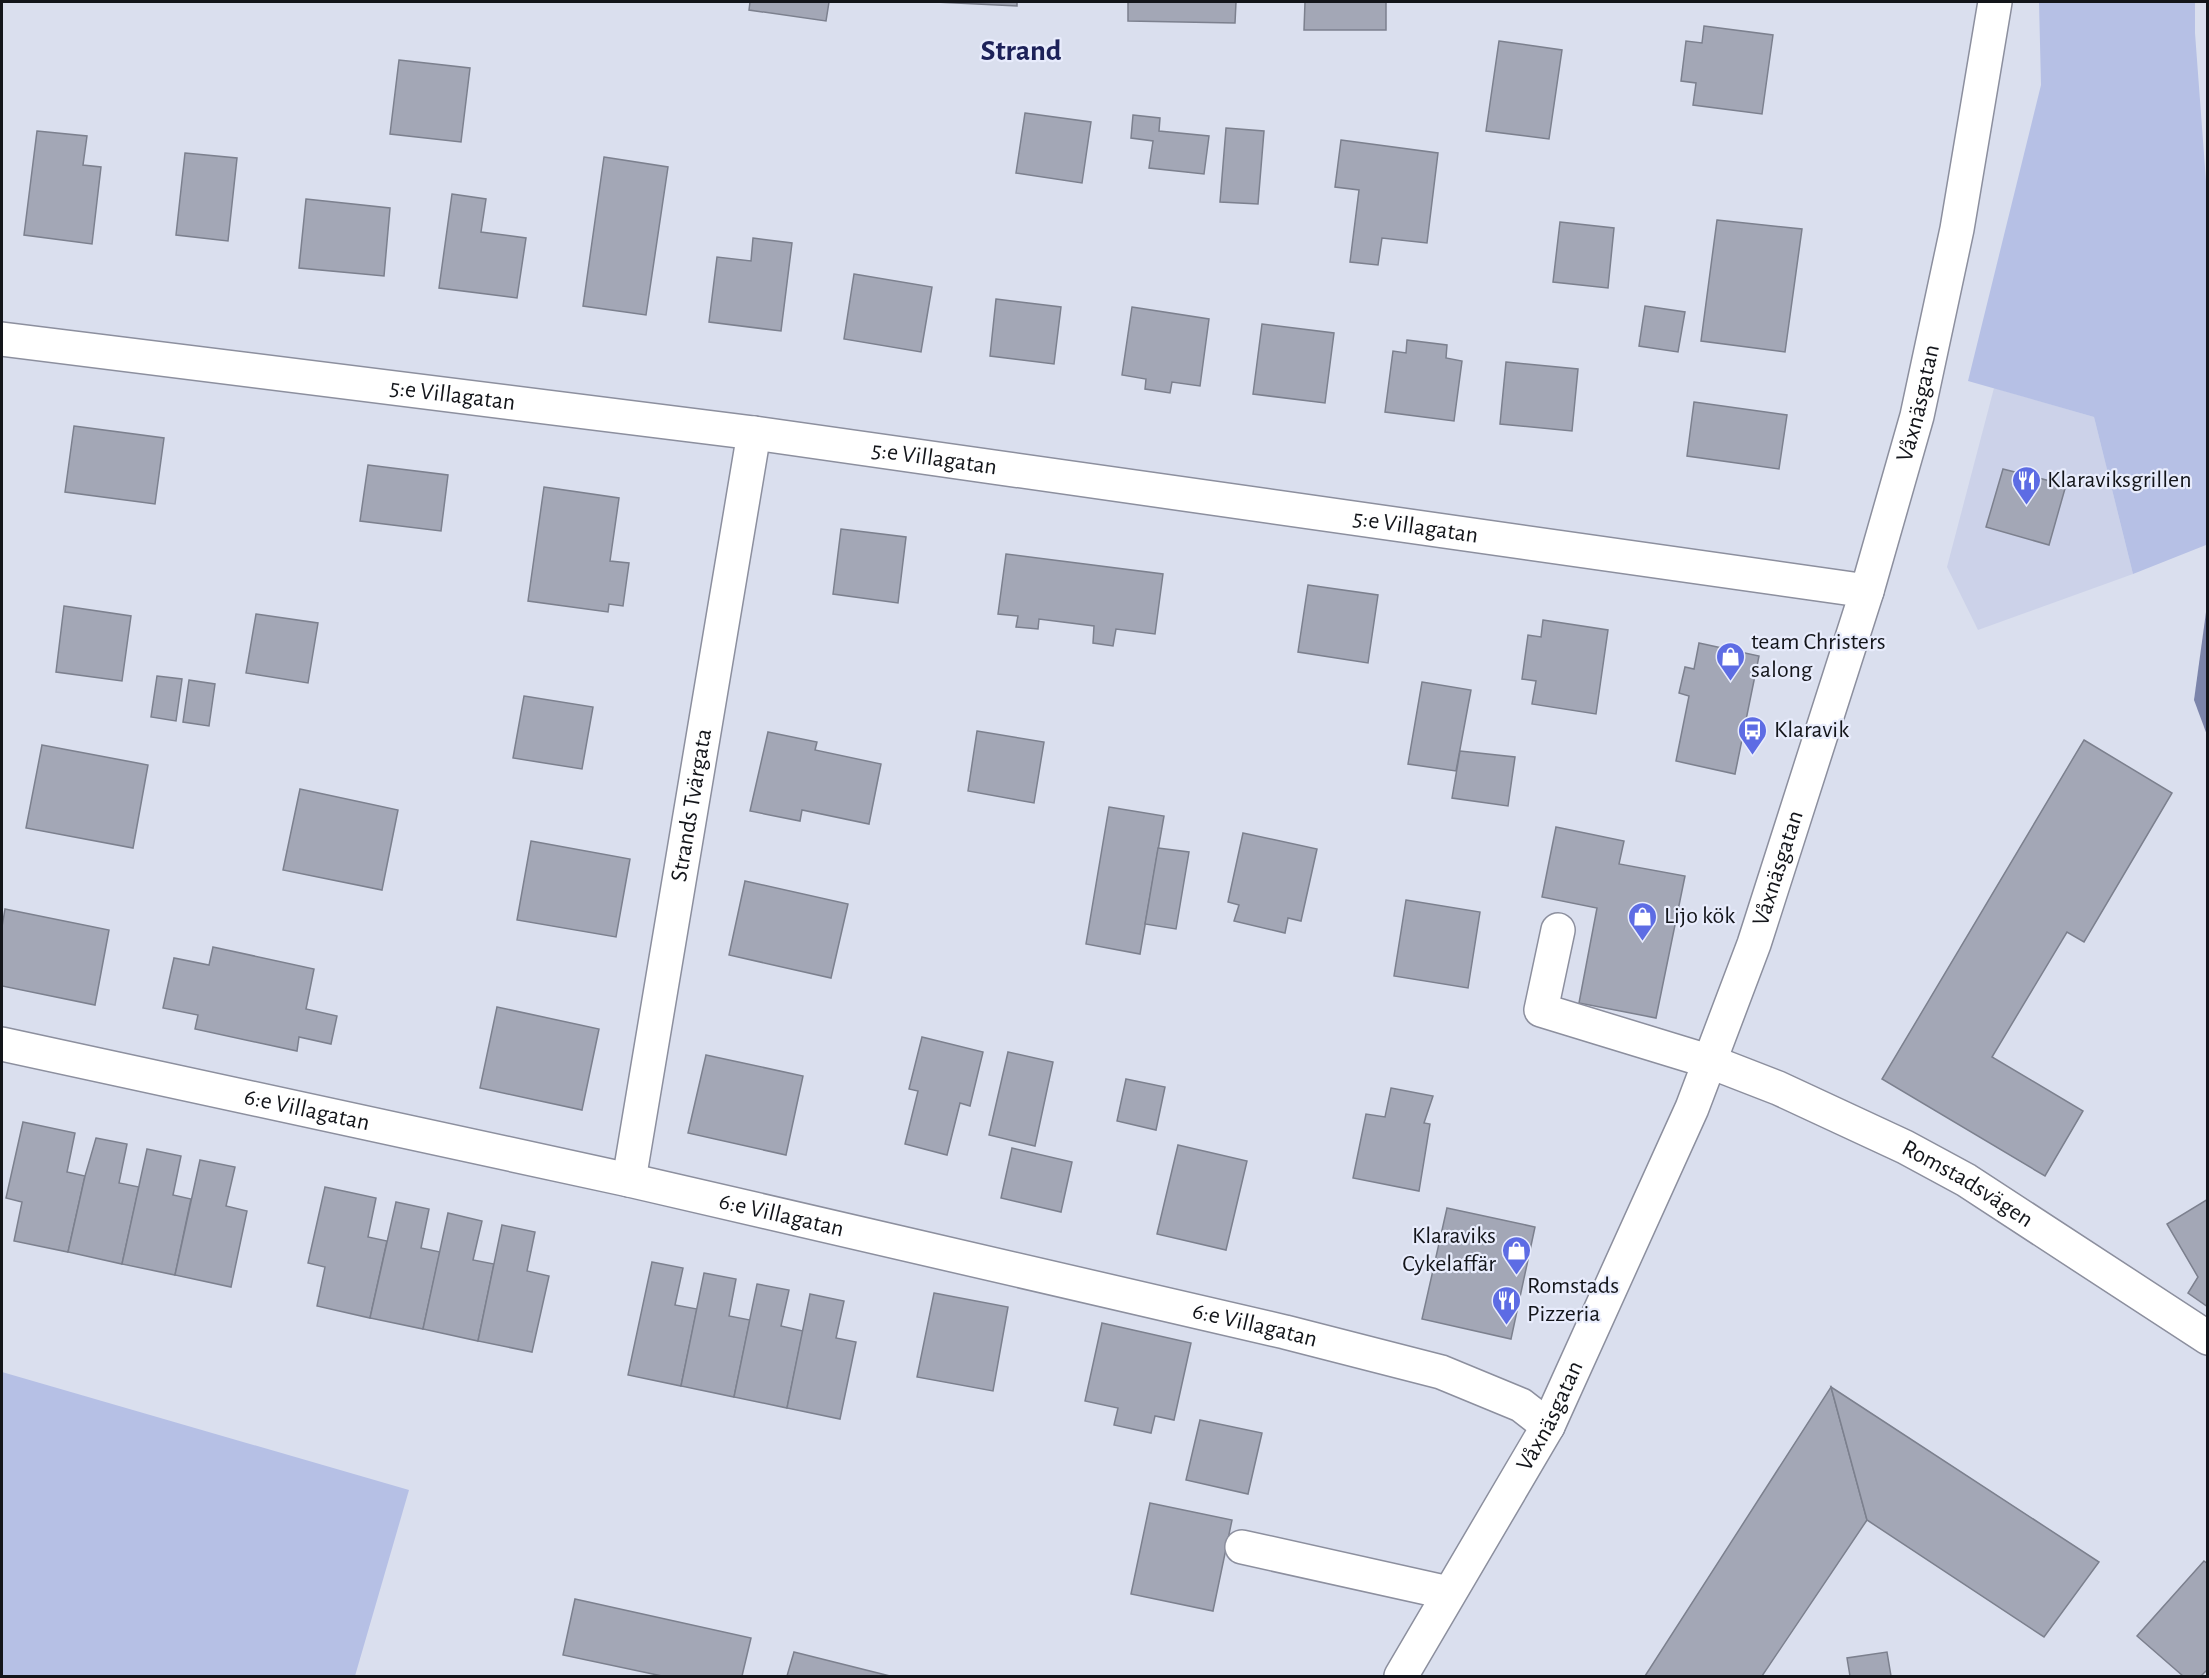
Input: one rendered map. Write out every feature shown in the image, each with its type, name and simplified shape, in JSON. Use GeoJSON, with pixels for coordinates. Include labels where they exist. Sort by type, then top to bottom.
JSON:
{"type":"FeatureCollection","features":[{"type":"Feature","properties":{"kind":"street","name":"Våxnäsgatan"},"geometry":{"type":"LineString","coordinates":[[1401,1677],[1548,1426],[1692,1108],[1754,944],[1867,591],[1919,405],[1957,229],[1995,2]]}},
{"type":"Feature","properties":{"kind":"street","name":"5:e Villagatan"},"geometry":{"type":"LineString","coordinates":[[2,339],[754,433],[1867,591]]}},
{"type":"Feature","properties":{"kind":"street","name":"Strands Tvärgata"},"geometry":{"type":"LineString","coordinates":[[629,1180],[754,433]]}},
{"type":"Feature","properties":{"kind":"street","name":"Romstadsvägen"},"geometry":{"type":"LineString","coordinates":[[1558,930],[1541,1010],[1711,1062],[1778,1088],[1915,1152],[1966,1180],[2208,1338]]}},
{"type":"Feature","properties":{"kind":"street","name":"6:e Villagatan"},"geometry":{"type":"LineString","coordinates":[[2,1044],[629,1180],[1274,1329],[1441,1372],[1521,1405],[1548,1426]]}},
{"type":"Feature","properties":{"kind":"street"},"geometry":{"type":"LineString","coordinates":[[1242,1547],[1449,1593]]}},
{"type":"Feature","properties":{"kind":"shaded area"},"geometry":{"type":"Polygon","coordinates":[[[2039,2],[2195,2],[2195,33],[2208,208],[2206,545],[2133,574],[2094,417],[1968,381],[2041,85],[2039,2]]]}},
{"type":"Feature","properties":{"kind":"shaded area"},"geometry":{"type":"Polygon","coordinates":[[[1994,388],[2094,417],[2133,574],[1978,630],[1947,567],[1994,388]]]}},
{"type":"Feature","properties":{"kind":"shaded area"},"geometry":{"type":"Polygon","coordinates":[[[2207,605],[2207,735],[2194,700],[2207,605]]]}},
{"type":"Feature","properties":{"kind":"shaded area"},"geometry":{"type":"Polygon","coordinates":[[[2,1372],[409,1490],[355,1676],[2,1676],[2,1372]]]}},
{"type":"Feature","properties":{"kind":"building"},"geometry":{"type":"Polygon","coordinates":[[[750,2],[829,2],[826,21],[749,10],[750,2]]]}},
{"type":"Feature","properties":{"kind":"building"},"geometry":{"type":"Polygon","coordinates":[[[935,2],[1017,2],[1017,6],[935,2]]]}},
{"type":"Feature","properties":{"kind":"building"},"geometry":{"type":"Polygon","coordinates":[[[1128,2],[1236,2],[1235,23],[1128,21],[1128,2]]]}},
{"type":"Feature","properties":{"kind":"building"},"geometry":{"type":"Polygon","coordinates":[[[1305,2],[1386,2],[1386,30],[1304,30],[1305,2]]]}},
{"type":"Feature","properties":{"kind":"building"},"geometry":{"type":"Polygon","coordinates":[[[1704,26],[1773,35],[1762,114],[1693,105],[1696,83],[1681,81],[1686,41],[1702,43],[1704,26]]]}},
{"type":"Feature","properties":{"kind":"building"},"geometry":{"type":"Polygon","coordinates":[[[1499,41],[1562,50],[1549,139],[1486,131],[1499,41]]]}},
{"type":"Feature","properties":{"kind":"building"},"geometry":{"type":"Polygon","coordinates":[[[399,60],[470,68],[461,142],[390,134],[399,60]]]}},
{"type":"Feature","properties":{"kind":"building"},"geometry":{"type":"Polygon","coordinates":[[[1025,113],[1091,122],[1082,183],[1016,173],[1025,113]]]}},
{"type":"Feature","properties":{"kind":"building"},"geometry":{"type":"Polygon","coordinates":[[[1133,115],[1160,118],[1159,131],[1209,136],[1204,174],[1149,168],[1153,141],[1131,138],[1133,115]]]}},
{"type":"Feature","properties":{"kind":"building"},"geometry":{"type":"Polygon","coordinates":[[[1226,128],[1264,131],[1258,204],[1220,202],[1226,128]]]}},
{"type":"Feature","properties":{"kind":"building"},"geometry":{"type":"Polygon","coordinates":[[[37,131],[87,136],[83,165],[101,167],[92,244],[24,235],[37,131]]]}},
{"type":"Feature","properties":{"kind":"building"},"geometry":{"type":"Polygon","coordinates":[[[1341,140],[1438,153],[1427,243],[1382,238],[1378,265],[1350,262],[1359,190],[1335,187],[1341,140]]]}},
{"type":"Feature","properties":{"kind":"building"},"geometry":{"type":"Polygon","coordinates":[[[185,153],[237,158],[228,241],[176,235],[185,153]]]}},
{"type":"Feature","properties":{"kind":"building"},"geometry":{"type":"Polygon","coordinates":[[[604,157],[668,167],[646,315],[583,306],[604,157]]]}},
{"type":"Feature","properties":{"kind":"building"},"geometry":{"type":"Polygon","coordinates":[[[452,194],[486,199],[481,232],[526,238],[517,298],[439,288],[452,194]]]}},
{"type":"Feature","properties":{"kind":"building"},"geometry":{"type":"Polygon","coordinates":[[[306,199],[390,208],[384,276],[299,268],[306,199]]]}},
{"type":"Feature","properties":{"kind":"building"},"geometry":{"type":"Polygon","coordinates":[[[1717,220],[1802,229],[1785,352],[1701,341],[1717,220]]]}},
{"type":"Feature","properties":{"kind":"building"},"geometry":{"type":"Polygon","coordinates":[[[1560,222],[1614,228],[1608,288],[1553,282],[1560,222]]]}},
{"type":"Feature","properties":{"kind":"building"},"geometry":{"type":"Polygon","coordinates":[[[753,238],[792,243],[781,331],[709,322],[717,257],[751,261],[753,238]]]}},
{"type":"Feature","properties":{"kind":"building"},"geometry":{"type":"Polygon","coordinates":[[[854,274],[932,287],[921,352],[844,339],[854,274]]]}},
{"type":"Feature","properties":{"kind":"building"},"geometry":{"type":"Polygon","coordinates":[[[996,299],[1061,307],[1054,364],[990,356],[996,299]]]}},
{"type":"Feature","properties":{"kind":"building"},"geometry":{"type":"Polygon","coordinates":[[[1645,306],[1685,312],[1678,352],[1639,346],[1645,306]]]}},
{"type":"Feature","properties":{"kind":"building"},"geometry":{"type":"Polygon","coordinates":[[[1132,307],[1209,319],[1200,386],[1172,382],[1170,393],[1145,389],[1146,379],[1122,375],[1132,307]]]}},
{"type":"Feature","properties":{"kind":"building"},"geometry":{"type":"Polygon","coordinates":[[[1262,324],[1334,333],[1325,403],[1253,394],[1262,324]]]}},
{"type":"Feature","properties":{"kind":"building"},"geometry":{"type":"Polygon","coordinates":[[[1407,340],[1447,345],[1446,358],[1462,361],[1454,421],[1385,412],[1393,351],[1406,353],[1407,340]]]}},
{"type":"Feature","properties":{"kind":"building"},"geometry":{"type":"Polygon","coordinates":[[[1506,362],[1578,369],[1572,431],[1500,424],[1506,362]]]}},
{"type":"Feature","properties":{"kind":"building"},"geometry":{"type":"Polygon","coordinates":[[[1694,402],[1787,415],[1779,469],[1687,456],[1694,402]]]}},
{"type":"Feature","properties":{"kind":"building"},"geometry":{"type":"Polygon","coordinates":[[[74,426],[164,438],[155,504],[65,492],[74,426]]]}},
{"type":"Feature","properties":{"kind":"building"},"geometry":{"type":"Polygon","coordinates":[[[368,465],[448,475],[441,531],[360,521],[368,465]]]}},
{"type":"Feature","properties":{"kind":"building","name":"Klaraviksgrillen"},"geometry":{"type":"Polygon","coordinates":[[[2003,469],[2066,485],[2049,545],[1986,527],[2003,469]]]}},
{"type":"Feature","properties":{"kind":"building"},"geometry":{"type":"Polygon","coordinates":[[[544,487],[619,498],[610,561],[629,563],[623,606],[609,604],[608,612],[528,601],[544,487]]]}},
{"type":"Feature","properties":{"kind":"building"},"geometry":{"type":"Polygon","coordinates":[[[841,529],[906,537],[898,603],[833,594],[841,529]]]}},
{"type":"Feature","properties":{"kind":"building"},"geometry":{"type":"Polygon","coordinates":[[[1006,554],[1163,574],[1155,634],[1116,629],[1113,646],[1093,643],[1094,626],[1039,619],[1038,629],[1016,627],[1018,616],[998,614],[1006,554]]]}},
{"type":"Feature","properties":{"kind":"building"},"geometry":{"type":"Polygon","coordinates":[[[1308,585],[1378,595],[1368,663],[1298,652],[1308,585]]]}},
{"type":"Feature","properties":{"kind":"building"},"geometry":{"type":"Polygon","coordinates":[[[64,606],[131,616],[122,681],[56,672],[64,606]]]}},
{"type":"Feature","properties":{"kind":"building"},"geometry":{"type":"Polygon","coordinates":[[[256,614],[318,623],[308,683],[246,673],[256,614]]]}},
{"type":"Feature","properties":{"kind":"building"},"geometry":{"type":"Polygon","coordinates":[[[1543,620],[1608,630],[1596,714],[1532,704],[1536,681],[1522,679],[1528,635],[1541,637],[1543,620]]]}},
{"type":"Feature","properties":{"kind":"building"},"geometry":{"type":"Polygon","coordinates":[[[1699,643],[1759,656],[1735,774],[1676,761],[1689,696],[1679,693],[1685,667],[1694,669],[1699,643]]]}},
{"type":"Feature","properties":{"kind":"building"},"geometry":{"type":"Polygon","coordinates":[[[157,676],[182,679],[176,721],[151,717],[157,676]]]}},
{"type":"Feature","properties":{"kind":"building"},"geometry":{"type":"Polygon","coordinates":[[[189,680],[215,684],[209,726],[183,722],[189,680]]]}},
{"type":"Feature","properties":{"kind":"building"},"geometry":{"type":"Polygon","coordinates":[[[1422,682],[1471,690],[1456,771],[1408,764],[1422,682]]]}},
{"type":"Feature","properties":{"kind":"building"},"geometry":{"type":"Polygon","coordinates":[[[524,696],[593,707],[582,769],[513,758],[524,696]]]}},
{"type":"Feature","properties":{"kind":"building"},"geometry":{"type":"Polygon","coordinates":[[[977,731],[1044,742],[1034,803],[968,791],[977,731]]]}},
{"type":"Feature","properties":{"kind":"building"},"geometry":{"type":"Polygon","coordinates":[[[768,732],[817,742],[815,750],[881,764],[869,824],[802,810],[800,821],[750,811],[768,732]]]}},
{"type":"Feature","properties":{"kind":"building"},"geometry":{"type":"Polygon","coordinates":[[[2084,740],[2172,793],[2084,942],[2067,932],[1992,1057],[2083,1111],[2045,1176],[1882,1079],[2084,740]]]}},
{"type":"Feature","properties":{"kind":"building"},"geometry":{"type":"Polygon","coordinates":[[[42,745],[148,765],[133,848],[26,828],[42,745]]]}},
{"type":"Feature","properties":{"kind":"building"},"geometry":{"type":"Polygon","coordinates":[[[1460,751],[1515,757],[1508,806],[1452,798],[1460,751]]]}},
{"type":"Feature","properties":{"kind":"building"},"geometry":{"type":"Polygon","coordinates":[[[300,789],[398,810],[382,890],[283,870],[300,789]]]}},
{"type":"Feature","properties":{"kind":"building"},"geometry":{"type":"Polygon","coordinates":[[[1109,807],[1164,816],[1140,954],[1086,944],[1109,807]]]}},
{"type":"Feature","properties":{"kind":"building"},"geometry":{"type":"Polygon","coordinates":[[[1556,827],[1624,841],[1619,864],[1685,876],[1656,1018],[1579,1003],[1597,908],[1542,897],[1556,827]]]}},
{"type":"Feature","properties":{"kind":"building"},"geometry":{"type":"Polygon","coordinates":[[[1243,833],[1317,849],[1301,921],[1288,918],[1285,933],[1234,921],[1239,905],[1228,902],[1243,833]]]}},
{"type":"Feature","properties":{"kind":"building"},"geometry":{"type":"Polygon","coordinates":[[[531,841],[630,859],[616,937],[517,920],[531,841]]]}},
{"type":"Feature","properties":{"kind":"building"},"geometry":{"type":"Polygon","coordinates":[[[1158,848],[1189,852],[1176,929],[1145,924],[1158,848]]]}},
{"type":"Feature","properties":{"kind":"building"},"geometry":{"type":"Polygon","coordinates":[[[745,881],[848,904],[831,978],[729,955],[745,881]]]}},
{"type":"Feature","properties":{"kind":"building"},"geometry":{"type":"Polygon","coordinates":[[[1406,900],[1480,912],[1468,988],[1394,976],[1406,900]]]}},
{"type":"Feature","properties":{"kind":"building"},"geometry":{"type":"Polygon","coordinates":[[[5,909],[109,930],[95,1005],[2,986],[2,927],[5,909]]]}},
{"type":"Feature","properties":{"kind":"building"},"geometry":{"type":"Polygon","coordinates":[[[213,947],[314,969],[306,1009],[337,1016],[331,1044],[299,1037],[297,1051],[195,1029],[198,1015],[163,1008],[174,958],[209,965],[213,947]]]}},
{"type":"Feature","properties":{"kind":"building"},"geometry":{"type":"Polygon","coordinates":[[[497,1007],[599,1029],[582,1110],[480,1088],[497,1007]]]}},
{"type":"Feature","properties":{"kind":"building"},"geometry":{"type":"Polygon","coordinates":[[[922,1037],[983,1052],[970,1106],[960,1103],[947,1155],[905,1144],[918,1091],[909,1089],[922,1037]]]}},
{"type":"Feature","properties":{"kind":"building"},"geometry":{"type":"Polygon","coordinates":[[[1008,1052],[1053,1062],[1035,1146],[989,1135],[1008,1052]]]}},
{"type":"Feature","properties":{"kind":"building"},"geometry":{"type":"Polygon","coordinates":[[[706,1055],[803,1076],[786,1155],[688,1133],[706,1055]]]}},
{"type":"Feature","properties":{"kind":"building"},"geometry":{"type":"Polygon","coordinates":[[[1126,1079],[1165,1087],[1156,1130],[1117,1121],[1126,1079]]]}},
{"type":"Feature","properties":{"kind":"building"},"geometry":{"type":"Polygon","coordinates":[[[1391,1088],[1433,1096],[1424,1123],[1430,1124],[1419,1191],[1353,1178],[1366,1114],[1385,1117],[1391,1088]]]}},
{"type":"Feature","properties":{"kind":"building"},"geometry":{"type":"Polygon","coordinates":[[[23,1122],[75,1133],[67,1172],[85,1176],[68,1252],[14,1241],[22,1202],[6,1198],[23,1122]]]}},
{"type":"Feature","properties":{"kind":"building"},"geometry":{"type":"Polygon","coordinates":[[[96,1138],[127,1144],[119,1183],[139,1187],[122,1264],[68,1252],[96,1138]]]}},
{"type":"Feature","properties":{"kind":"building"},"geometry":{"type":"Polygon","coordinates":[[[1178,1145],[1247,1161],[1226,1250],[1157,1234],[1178,1145]]]}},
{"type":"Feature","properties":{"kind":"building"},"geometry":{"type":"Polygon","coordinates":[[[1012,1148],[1072,1162],[1061,1212],[1001,1198],[1012,1148]]]}},
{"type":"Feature","properties":{"kind":"building"},"geometry":{"type":"Polygon","coordinates":[[[147,1149],[181,1156],[173,1195],[191,1199],[175,1275],[122,1264],[147,1149]]]}},
{"type":"Feature","properties":{"kind":"building"},"geometry":{"type":"Polygon","coordinates":[[[200,1160],[235,1167],[226,1206],[247,1211],[231,1287],[175,1275],[200,1160]]]}},
{"type":"Feature","properties":{"kind":"building"},"geometry":{"type":"Polygon","coordinates":[[[325,1187],[376,1198],[368,1237],[387,1241],[370,1318],[317,1306],[325,1267],[308,1263],[325,1187]]]}},
{"type":"Feature","properties":{"kind":"building"},"geometry":{"type":"Polygon","coordinates":[[[2208,1199],[2208,1307],[2188,1293],[2198,1277],[2167,1224],[2208,1199]]]}},
{"type":"Feature","properties":{"kind":"building"},"geometry":{"type":"Polygon","coordinates":[[[396,1202],[429,1209],[421,1248],[440,1252],[423,1329],[370,1318],[396,1202]]]}},
{"type":"Feature","properties":{"kind":"building"},"geometry":{"type":"Polygon","coordinates":[[[1447,1208],[1535,1227],[1511,1339],[1422,1319],[1447,1208]]]}},
{"type":"Feature","properties":{"kind":"building"},"geometry":{"type":"Polygon","coordinates":[[[448,1213],[482,1221],[473,1260],[494,1264],[478,1341],[423,1329],[448,1213]]]}},
{"type":"Feature","properties":{"kind":"building"},"geometry":{"type":"Polygon","coordinates":[[[502,1225],[535,1232],[527,1271],[549,1276],[532,1352],[478,1341],[502,1225]]]}},
{"type":"Feature","properties":{"kind":"building"},"geometry":{"type":"Polygon","coordinates":[[[652,1262],[683,1268],[675,1305],[697,1309],[681,1386],[628,1375],[652,1262]]]}},
{"type":"Feature","properties":{"kind":"building"},"geometry":{"type":"Polygon","coordinates":[[[704,1273],[736,1279],[729,1316],[750,1320],[734,1397],[681,1386],[704,1273]]]}},
{"type":"Feature","properties":{"kind":"building"},"geometry":{"type":"Polygon","coordinates":[[[757,1284],[789,1290],[781,1326],[803,1331],[787,1408],[734,1397],[757,1284]]]}},
{"type":"Feature","properties":{"kind":"building"},"geometry":{"type":"Polygon","coordinates":[[[934,1293],[1008,1307],[993,1391],[917,1377],[934,1293]]]}},
{"type":"Feature","properties":{"kind":"building"},"geometry":{"type":"Polygon","coordinates":[[[810,1294],[844,1301],[836,1338],[856,1342],[840,1419],[787,1408],[810,1294]]]}},
{"type":"Feature","properties":{"kind":"building"},"geometry":{"type":"Polygon","coordinates":[[[1102,1323],[1191,1343],[1174,1420],[1155,1416],[1151,1433],[1114,1425],[1118,1408],[1085,1401],[1102,1323]]]}},
{"type":"Feature","properties":{"kind":"building"},"geometry":{"type":"Polygon","coordinates":[[[1831,1387],[1867,1520],[1762,1676],[1645,1676],[1831,1387]]]}},
{"type":"Feature","properties":{"kind":"building"},"geometry":{"type":"Polygon","coordinates":[[[1831,1387],[2099,1562],[2044,1637],[1867,1520],[1831,1387]]]}},
{"type":"Feature","properties":{"kind":"building"},"geometry":{"type":"Polygon","coordinates":[[[1200,1420],[1262,1433],[1248,1494],[1186,1480],[1200,1420]]]}},
{"type":"Feature","properties":{"kind":"building"},"geometry":{"type":"Polygon","coordinates":[[[1150,1503],[1232,1520],[1213,1611],[1131,1594],[1150,1503]]]}},
{"type":"Feature","properties":{"kind":"building"},"geometry":{"type":"Polygon","coordinates":[[[2204,1561],[2208,1564],[2208,1669],[2201,1676],[2183,1676],[2137,1636],[2204,1561]]]}},
{"type":"Feature","properties":{"kind":"building"},"geometry":{"type":"Polygon","coordinates":[[[575,1599],[751,1638],[742,1676],[662,1676],[563,1655],[575,1599]]]}},
{"type":"Feature","properties":{"kind":"building"},"geometry":{"type":"Polygon","coordinates":[[[794,1652],[890,1676],[787,1676],[794,1652]]]}},
{"type":"Feature","properties":{"kind":"building"},"geometry":{"type":"Polygon","coordinates":[[[1887,1652],[1891,1676],[1850,1676],[1847,1658],[1887,1652]]]}},
{"type":"Feature","properties":{"kind":"place","name":"Klaraviksgrillen"},"geometry":{"type":"Point","coordinates":[2026,506]}},
{"type":"Feature","properties":{"kind":"place","name":"team Christers salong"},"geometry":{"type":"Point","coordinates":[1730,682]}},
{"type":"Feature","properties":{"kind":"place","name":"Klaravik"},"geometry":{"type":"Point","coordinates":[1753,756]}},
{"type":"Feature","properties":{"kind":"place","name":"Lijo kök"},"geometry":{"type":"Point","coordinates":[1643,942]}},
{"type":"Feature","properties":{"kind":"place","name":"Klaraviks Cykelaffär"},"geometry":{"type":"Point","coordinates":[1517,1276]}},
{"type":"Feature","properties":{"kind":"place","name":"Romstads Pizzeria"},"geometry":{"type":"Point","coordinates":[1506,1326]}},
{"type":"Feature","properties":{"kind":"district","name":"Strand"},"geometry":{"type":"Point","coordinates":[1021,51]}}]}
